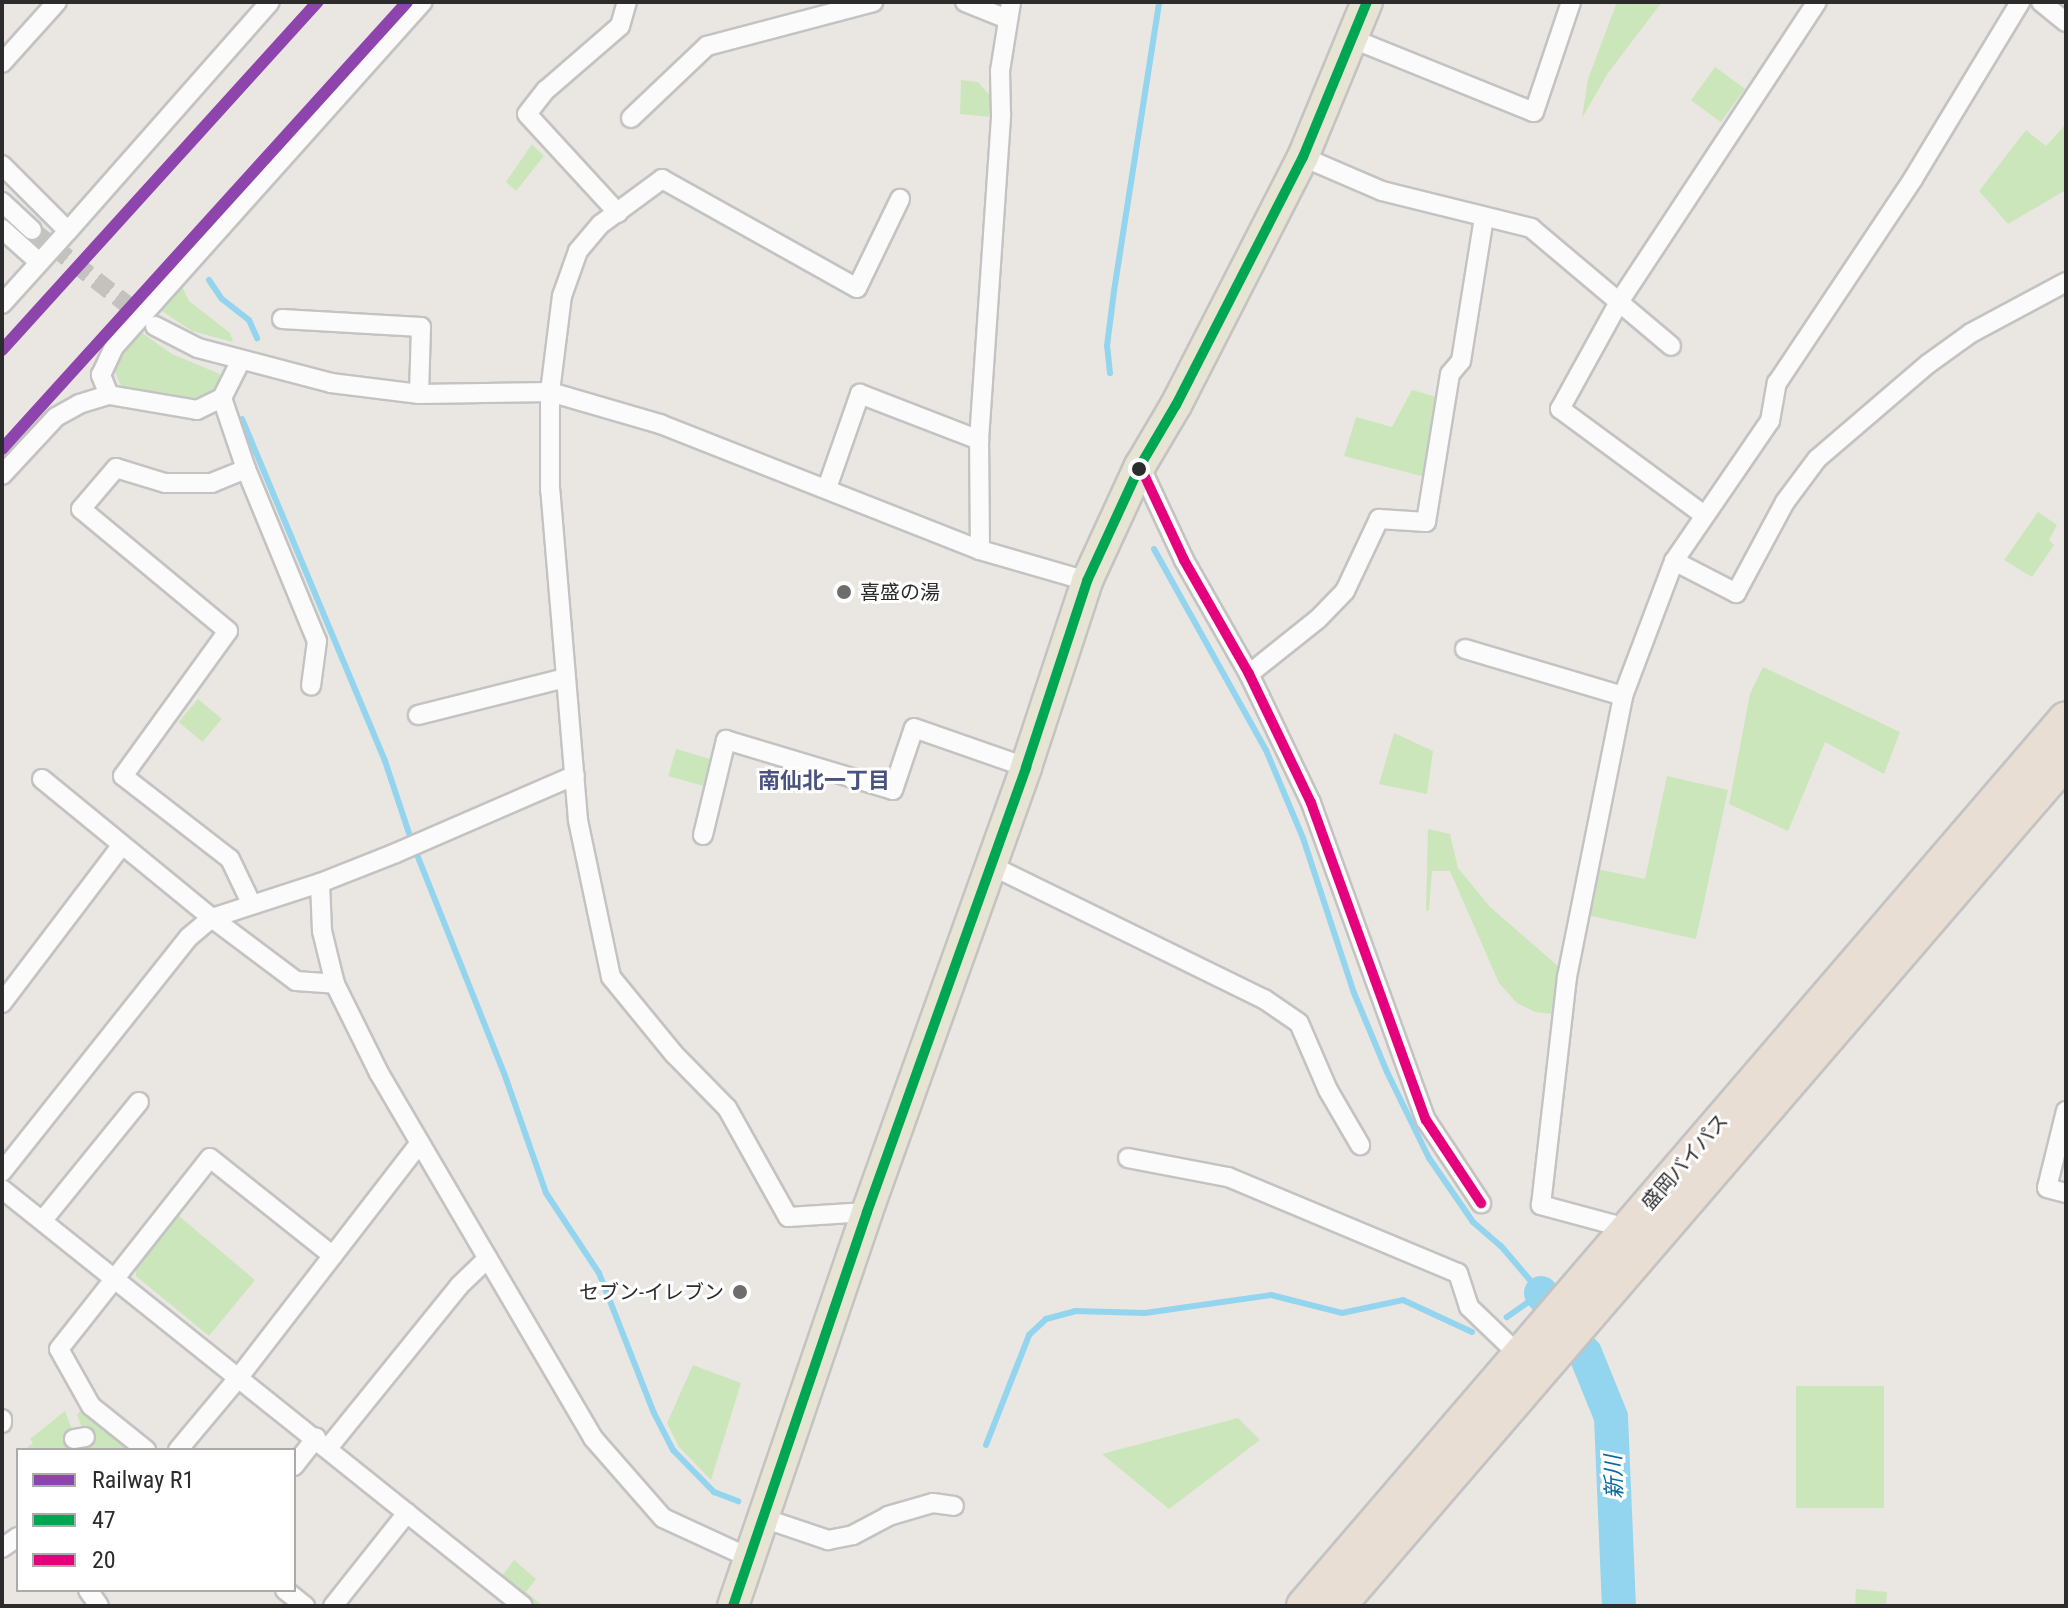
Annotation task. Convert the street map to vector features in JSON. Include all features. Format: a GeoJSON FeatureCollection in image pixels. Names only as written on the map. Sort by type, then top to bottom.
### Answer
{"type":"FeatureCollection","features":[{"type":"Feature","properties":{"kind":"highway","name":"盛岡バイパス"},"geometry":{"type":"LineString","coordinates":[[1304,1606],[2066,719]]}},
{"type":"Feature","properties":{"kind":"highway","name":"盛岡バイパス"},"geometry":{"type":"LineString","coordinates":[[1338,1606],[2066,760]]}},
{"type":"Feature","properties":{"kind":"main road"},"geometry":{"type":"LineString","coordinates":[[733,1606],[867,1212],[1026,767],[1087,581],[1140,466],[1176,405],[1303,157],[1367,2]]}},
{"type":"Feature","properties":{"kind":"street"},"geometry":{"type":"LineString","coordinates":[[2,63],[57,2]]}},
{"type":"Feature","properties":{"kind":"street"},"geometry":{"type":"LineString","coordinates":[[2,304],[270,2]]}},
{"type":"Feature","properties":{"kind":"street"},"geometry":{"type":"LineString","coordinates":[[109,395],[101,375],[114,347],[423,2]]}},
{"type":"Feature","properties":{"kind":"street"},"geometry":{"type":"LineString","coordinates":[[618,213],[527,114],[546,90],[620,26],[627,2]]}},
{"type":"Feature","properties":{"kind":"street"},"geometry":{"type":"LineString","coordinates":[[631,118],[707,46],[873,2]]}},
{"type":"Feature","properties":{"kind":"street"},"geometry":{"type":"LineString","coordinates":[[965,2],[1009,10],[1000,71],[1001,114],[979,440],[980,550]]}},
{"type":"Feature","properties":{"kind":"street"},"geometry":{"type":"LineString","coordinates":[[1353,39],[1534,112],[1571,2]]}},
{"type":"Feature","properties":{"kind":"street"},"geometry":{"type":"LineString","coordinates":[[1704,515],[1560,409],[1619,302],[1817,2]]}},
{"type":"Feature","properties":{"kind":"street"},"geometry":{"type":"LineString","coordinates":[[1625,1233],[1615,1225],[1541,1205],[1567,977],[1623,696],[1674,561],[1770,421],[1777,383],[1913,179],[2020,2]]}},
{"type":"Feature","properties":{"kind":"street"},"geometry":{"type":"LineString","coordinates":[[2041,2],[2066,22]]}},
{"type":"Feature","properties":{"kind":"street"},"geometry":{"type":"LineString","coordinates":[[1303,157],[1382,191],[1531,228],[1671,346]]}},
{"type":"Feature","properties":{"kind":"street"},"geometry":{"type":"LineString","coordinates":[[2,165],[68,231]]}},
{"type":"Feature","properties":{"kind":"street"},"geometry":{"type":"LineString","coordinates":[[867,1212],[788,1217],[727,1108],[674,1054],[611,977],[578,820],[550,490],[550,392],[562,296],[578,251],[601,224],[662,179],[857,288],[900,199]]}},
{"type":"Feature","properties":{"kind":"street"},"geometry":{"type":"LineString","coordinates":[[2,202],[32,230]]}},
{"type":"Feature","properties":{"kind":"street"},"geometry":{"type":"LineString","coordinates":[[1249,674],[1318,619],[1345,591],[1379,519],[1426,522],[1450,374],[1461,361],[1484,218]]}},
{"type":"Feature","properties":{"kind":"street"},"geometry":{"type":"LineString","coordinates":[[2,229],[39,262]]}},
{"type":"Feature","properties":{"kind":"street"},"geometry":{"type":"LineString","coordinates":[[1674,561],[1736,593],[1785,502],[1817,459],[1928,364],[1971,333],[2066,282]]}},
{"type":"Feature","properties":{"kind":"street"},"geometry":{"type":"LineString","coordinates":[[282,319],[421,327],[419,394]]}},
{"type":"Feature","properties":{"kind":"street"},"geometry":{"type":"LineString","coordinates":[[155,326],[198,348],[331,383],[419,394],[550,392],[660,424],[980,550],[1087,581]]}},
{"type":"Feature","properties":{"kind":"street"},"geometry":{"type":"LineString","coordinates":[[2,475],[56,417],[79,404],[109,395],[197,410],[222,398],[241,360]]}},
{"type":"Feature","properties":{"kind":"street"},"geometry":{"type":"LineString","coordinates":[[827,488],[860,394],[979,440]]}},
{"type":"Feature","properties":{"kind":"street"},"geometry":{"type":"LineString","coordinates":[[222,398],[246,469],[317,641],[311,686]]}},
{"type":"Feature","properties":{"kind":"street"},"geometry":{"type":"LineString","coordinates":[[1140,466],[1184,560],[1249,674],[1311,803],[1426,1120],[1481,1203]]}},
{"type":"Feature","properties":{"kind":"street"},"geometry":{"type":"LineString","coordinates":[[246,469],[212,483],[165,483],[116,468],[81,509],[228,631],[123,776],[230,859],[251,903]]}},
{"type":"Feature","properties":{"kind":"street"},"geometry":{"type":"LineString","coordinates":[[1465,649],[1623,696]]}},
{"type":"Feature","properties":{"kind":"street"},"geometry":{"type":"LineString","coordinates":[[418,715],[565,678]]}},
{"type":"Feature","properties":{"kind":"street"},"geometry":{"type":"LineString","coordinates":[[703,835],[726,740],[893,790],[914,728],[1026,767]]}},
{"type":"Feature","properties":{"kind":"street"},"geometry":{"type":"LineString","coordinates":[[2,1172],[189,937],[212,918],[320,883],[575,775]]}},
{"type":"Feature","properties":{"kind":"street"},"geometry":{"type":"LineString","coordinates":[[42,779],[212,918],[296,981],[335,984]]}},
{"type":"Feature","properties":{"kind":"street"},"geometry":{"type":"LineString","coordinates":[[2,1003],[122,845]]}},
{"type":"Feature","properties":{"kind":"street"},"geometry":{"type":"LineString","coordinates":[[990,865],[1264,999],[1299,1023],[1328,1090],[1360,1145]]}},
{"type":"Feature","properties":{"kind":"street"},"geometry":{"type":"LineString","coordinates":[[320,883],[322,931],[335,984],[379,1073],[593,1438],[663,1518],[750,1558]]}},
{"type":"Feature","properties":{"kind":"street"},"geometry":{"type":"LineString","coordinates":[[43,1220],[139,1102]]}},
{"type":"Feature","properties":{"kind":"street"},"geometry":{"type":"LineString","coordinates":[[2066,1111],[2047,1188],[2066,1193]]}},
{"type":"Feature","properties":{"kind":"street"},"geometry":{"type":"LineString","coordinates":[[180,1448],[239,1377],[420,1143]]}},
{"type":"Feature","properties":{"kind":"street"},"geometry":{"type":"LineString","coordinates":[[144,1448],[91,1406],[59,1349],[210,1158],[333,1256]]}},
{"type":"Feature","properties":{"kind":"street"},"geometry":{"type":"LineString","coordinates":[[1128,1158],[1228,1177],[1458,1273],[1469,1307],[1519,1355]]}},
{"type":"Feature","properties":{"kind":"street"},"geometry":{"type":"LineString","coordinates":[[2,1189],[116,1277],[523,1606]]}},
{"type":"Feature","properties":{"kind":"street"},"geometry":{"type":"LineString","coordinates":[[296,1464],[322,1443],[459,1286],[488,1258]]}},
{"type":"Feature","properties":{"kind":"street"},"geometry":{"type":"LineString","coordinates":[[763,1518],[828,1540],[853,1535],[888,1516],[933,1503],[954,1506]]}},
{"type":"Feature","properties":{"kind":"street"},"geometry":{"type":"LineString","coordinates":[[333,1606],[407,1513]]}},
{"type":"Feature","properties":{"kind":"street"},"geometry":{"type":"LineString","coordinates":[[288,1592],[305,1606]]}},
{"type":"Feature","properties":{"kind":"green space"},"geometry":{"type":"Polygon","coordinates":[[[1617,2],[1662,2],[1608,73],[1582,118],[1588,79],[1617,2]]]}},
{"type":"Feature","properties":{"kind":"green space"},"geometry":{"type":"Polygon","coordinates":[[[1715,67],[1745,89],[1721,122],[1691,100],[1715,67]]]}},
{"type":"Feature","properties":{"kind":"green space"},"geometry":{"type":"Polygon","coordinates":[[[961,80],[978,82],[993,99],[992,117],[960,114],[961,80]]]}},
{"type":"Feature","properties":{"kind":"green space"},"geometry":{"type":"Polygon","coordinates":[[[2066,124],[2066,190],[2008,224],[1979,191],[2026,130],[2046,146],[2066,124]]]}},
{"type":"Feature","properties":{"kind":"green space"},"geometry":{"type":"Polygon","coordinates":[[[532,144],[544,156],[516,191],[506,182],[532,144]]]}},
{"type":"Feature","properties":{"kind":"green space"},"geometry":{"type":"Polygon","coordinates":[[[181,284],[189,301],[230,333],[233,342],[192,331],[159,309],[181,284]]]}},
{"type":"Feature","properties":{"kind":"green space"},"geometry":{"type":"Polygon","coordinates":[[[138,330],[172,354],[220,374],[219,383],[208,395],[193,400],[122,388],[115,372],[122,350],[138,330]]]}},
{"type":"Feature","properties":{"kind":"green space"},"geometry":{"type":"Polygon","coordinates":[[[1412,390],[1440,398],[1425,477],[1344,456],[1356,417],[1392,427],[1412,390]]]}},
{"type":"Feature","properties":{"kind":"green space"},"geometry":{"type":"Polygon","coordinates":[[[2038,512],[2057,525],[2049,540],[2054,545],[2032,577],[2004,560],[2038,512]]]}},
{"type":"Feature","properties":{"kind":"green space"},"geometry":{"type":"Polygon","coordinates":[[[1763,667],[1900,732],[1884,774],[1825,742],[1788,831],[1729,804],[1750,694],[1763,667]]]}},
{"type":"Feature","properties":{"kind":"green space"},"geometry":{"type":"Polygon","coordinates":[[[198,699],[222,719],[202,742],[179,722],[198,699]]]}},
{"type":"Feature","properties":{"kind":"green space"},"geometry":{"type":"Polygon","coordinates":[[[1394,733],[1433,751],[1427,794],[1379,784],[1394,733]]]}},
{"type":"Feature","properties":{"kind":"green space"},"geometry":{"type":"Polygon","coordinates":[[[676,749],[711,759],[703,786],[668,776],[676,749]]]}},
{"type":"Feature","properties":{"kind":"green space"},"geometry":{"type":"Polygon","coordinates":[[[1667,776],[1728,790],[1696,939],[1587,915],[1597,869],[1645,879],[1667,776]]]}},
{"type":"Feature","properties":{"kind":"green space"},"geometry":{"type":"Polygon","coordinates":[[[1428,829],[1450,834],[1458,868],[1490,907],[1559,967],[1553,1014],[1535,1012],[1517,1003],[1499,983],[1450,871],[1432,871],[1429,910],[1426,911],[1428,829]]]}},
{"type":"Feature","properties":{"kind":"green space"},"geometry":{"type":"Polygon","coordinates":[[[179,1216],[255,1280],[209,1336],[136,1276],[136,1268],[179,1216]]]}},
{"type":"Feature","properties":{"kind":"green space"},"geometry":{"type":"Polygon","coordinates":[[[693,1365],[741,1383],[711,1480],[679,1447],[667,1423],[693,1365]]]}},
{"type":"Feature","properties":{"kind":"green space"},"geometry":{"type":"Polygon","coordinates":[[[1796,1386],[1884,1386],[1884,1508],[1796,1508],[1796,1386]]]}},
{"type":"Feature","properties":{"kind":"green space"},"geometry":{"type":"Polygon","coordinates":[[[65,1411],[79,1448],[27,1448],[33,1443],[30,1439],[65,1411]]]}},
{"type":"Feature","properties":{"kind":"green space"},"geometry":{"type":"Polygon","coordinates":[[[80,1411],[126,1448],[90,1448],[77,1415],[80,1411]]]}},
{"type":"Feature","properties":{"kind":"green space"},"geometry":{"type":"Polygon","coordinates":[[[1238,1418],[1260,1440],[1169,1509],[1102,1454],[1238,1418]]]}},
{"type":"Feature","properties":{"kind":"green space"},"geometry":{"type":"Polygon","coordinates":[[[514,1560],[536,1579],[526,1592],[543,1606],[536,1606],[501,1577],[514,1560]]]}},
{"type":"Feature","properties":{"kind":"green space"},"geometry":{"type":"Polygon","coordinates":[[[1856,1589],[1887,1592],[1886,1606],[1855,1606],[1856,1589]]]}},
{"type":"Feature","properties":{"kind":"waterway"},"geometry":{"type":"LineString","coordinates":[[1110,373],[1107,346],[1114,291],[1159,2]]}},
{"type":"Feature","properties":{"kind":"waterway"},"geometry":{"type":"LineString","coordinates":[[209,280],[222,299],[249,320],[257,338]]}},
{"type":"Feature","properties":{"kind":"waterway"},"geometry":{"type":"LineString","coordinates":[[242,419],[385,761],[412,842],[504,1073],[546,1193],[599,1273],[654,1413],[673,1450],[714,1492],[738,1501]]}},
{"type":"Feature","properties":{"kind":"waterway"},"geometry":{"type":"LineString","coordinates":[[1154,549],[1266,750],[1303,838],[1354,993],[1387,1072],[1429,1158],[1473,1222],[1501,1246],[1541,1293],[1507,1317]]}},
{"type":"Feature","properties":{"kind":"waterway","name":"新川"},"geometry":{"type":"LineString","coordinates":[[1541,1293],[1544,1297]]}},
{"type":"Feature","properties":{"kind":"waterway"},"geometry":{"type":"LineString","coordinates":[[986,1445],[1029,1335],[1046,1319],[1075,1311],[1145,1313],[1271,1295],[1342,1313],[1403,1300],[1472,1332]]}},
{"type":"Feature","properties":{"kind":"waterway","name":"新川"},"geometry":{"type":"LineString","coordinates":[[1585,1353],[1611,1417],[1619,1606]]}},
{"type":"Feature","properties":{"kind":"tunnel"},"geometry":{"type":"LineString","coordinates":[[32,230],[152,324]]}},
{"type":"Feature","properties":{"kind":"rail line","name":"R1"},"geometry":{"type":"LineString","coordinates":[[2,350],[318,2]]}},
{"type":"Feature","properties":{"kind":"rail line","name":"R1"},"geometry":{"type":"LineString","coordinates":[[2,449],[407,2]]}},
{"type":"Feature","properties":{"kind":"transit line","name":"47"},"geometry":{"type":"LineString","coordinates":[[733,1606],[867,1212],[1026,767],[1087,581],[1140,466],[1176,405],[1303,157],[1367,2]]}},
{"type":"Feature","properties":{"kind":"transit line","name":"20"},"geometry":{"type":"LineString","coordinates":[[1140,466],[1184,560],[1249,674],[1311,803],[1426,1120],[1481,1203]]}},
{"type":"Feature","properties":{"kind":"place","name":"喜盛の湯"},"geometry":{"type":"Point","coordinates":[844,592]}},
{"type":"Feature","properties":{"kind":"place","name":"セブン-イレブン"},"geometry":{"type":"Point","coordinates":[740,1292]}},
{"type":"Feature","properties":{"kind":"district","name":"南仙北一丁目"},"geometry":{"type":"Point","coordinates":[824,781]}}]}
